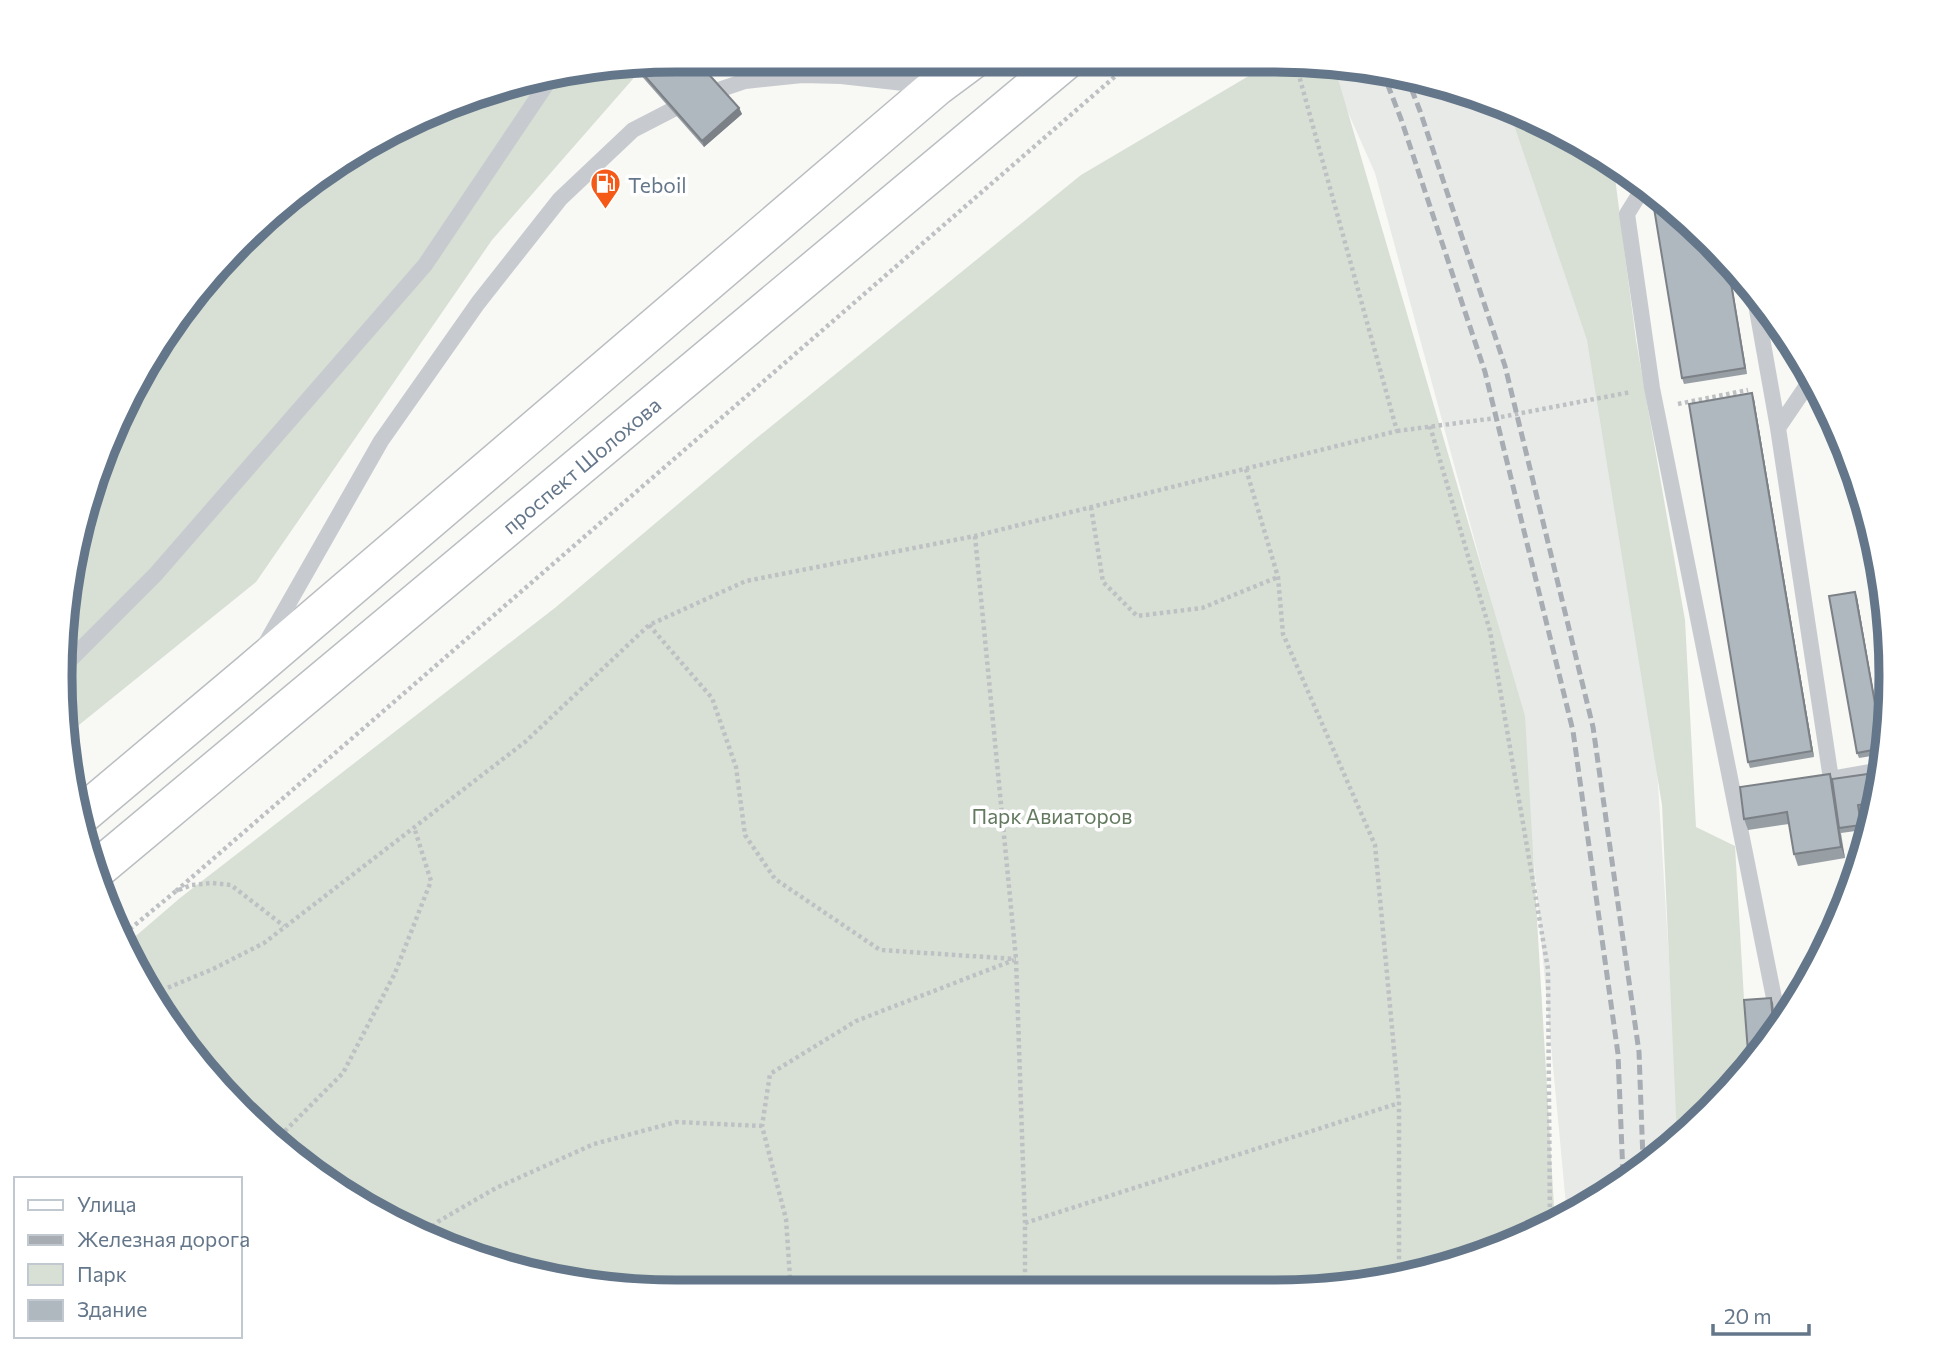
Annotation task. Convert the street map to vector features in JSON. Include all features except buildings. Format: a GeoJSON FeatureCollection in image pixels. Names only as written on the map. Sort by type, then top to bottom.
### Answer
{"type":"FeatureCollection","features":[{"type":"Feature","properties":{"kind":"main road"},"geometry":{"type":"LineString","coordinates":[[87,810],[956,72]]}},
{"type":"Feature","properties":{"kind":"main road","name":"проспект Шолохова"},"geometry":{"type":"LineString","coordinates":[[102,865],[1052,72]]}},
{"type":"Feature","properties":{"kind":"lane"},"geometry":{"type":"LineString","coordinates":[[249,674],[381,441],[478,303],[560,198],[633,130],[695,98],[745,81],[802,75],[841,76],[937,86]]}},
{"type":"Feature","properties":{"kind":"lane"},"geometry":{"type":"LineString","coordinates":[[72,658],[155,575],[425,265],[545,86]]}},
{"type":"Feature","properties":{"kind":"lane"},"geometry":{"type":"LineString","coordinates":[[1639,194],[1627,214],[1652,388],[1741,794],[1777,1012]]}},
{"type":"Feature","properties":{"kind":"lane"},"geometry":{"type":"LineString","coordinates":[[1759,315],[1778,428],[1824,780],[1871,772]]}},
{"type":"Feature","properties":{"kind":"lane"},"geometry":{"type":"LineString","coordinates":[[1778,428],[1805,387]]}},
{"type":"Feature","properties":{"kind":"path"},"geometry":{"type":"LineString","coordinates":[[129,931],[1120,72]]}},
{"type":"Feature","properties":{"kind":"path"},"geometry":{"type":"LineString","coordinates":[[1298,73],[1397,431]]}},
{"type":"Feature","properties":{"kind":"path"},"geometry":{"type":"LineString","coordinates":[[1657,408],[1771,386]]}},
{"type":"Feature","properties":{"kind":"path"},"geometry":{"type":"LineString","coordinates":[[161,991],[213,969],[264,943],[525,742],[649,625],[746,581],[975,536],[1397,431],[1496,418],[1652,388]]}},
{"type":"Feature","properties":{"kind":"path"},"geometry":{"type":"LineString","coordinates":[[1430,426],[1490,631],[1548,969],[1550,1214]]}},
{"type":"Feature","properties":{"kind":"path"},"geometry":{"type":"LineString","coordinates":[[1246,469],[1278,577],[1283,634],[1375,845],[1399,1103],[1399,1268]]}},
{"type":"Feature","properties":{"kind":"path"},"geometry":{"type":"LineString","coordinates":[[1091,507],[1103,582],[1137,615],[1202,608],[1278,577]]}},
{"type":"Feature","properties":{"kind":"path"},"geometry":{"type":"LineString","coordinates":[[975,536],[1016,959],[1025,1280]]}},
{"type":"Feature","properties":{"kind":"path"},"geometry":{"type":"LineString","coordinates":[[649,625],[712,698],[736,767],[745,835],[775,879],[880,950],[1016,959]]}},
{"type":"Feature","properties":{"kind":"path"},"geometry":{"type":"LineString","coordinates":[[282,1134],[342,1073],[395,973],[431,881],[414,827]]}},
{"type":"Feature","properties":{"kind":"path"},"geometry":{"type":"LineString","coordinates":[[176,891],[192,885],[231,885],[284,926]]}},
{"type":"Feature","properties":{"kind":"path"},"geometry":{"type":"LineString","coordinates":[[790,1280],[786,1219],[762,1126],[770,1074],[856,1021],[1016,959]]}},
{"type":"Feature","properties":{"kind":"path"},"geometry":{"type":"LineString","coordinates":[[1025,1223],[1399,1103]]}},
{"type":"Feature","properties":{"kind":"path"},"geometry":{"type":"LineString","coordinates":[[431,1228],[496,1188],[594,1144],[677,1122],[762,1126]]}},
{"type":"Feature","properties":{"kind":"shaded area"},"geometry":{"type":"Polygon","coordinates":[[[1331,75],[1393,83],[1431,92],[1506,118],[1551,139],[1650,658],[1679,1124],[1611,1178],[1566,1205],[1519,704],[1375,173],[1331,75]]]}},
{"type":"Feature","properties":{"kind":"green space","name":"Парк Авиаторов"},"geometry":{"type":"Polygon","coordinates":[[[1256,72],[1337,75],[1525,716],[1554,1211],[1506,1234],[1431,1260],[1393,1269],[1315,1279],[636,1279],[558,1269],[482,1248],[409,1218],[340,1178],[308,1155],[249,1103],[197,1044],[153,978],[132,939],[180,898],[556,607],[753,441],[1081,175],[1256,72]]]}},
{"type":"Feature","properties":{"kind":"green space"},"geometry":{"type":"Polygon","coordinates":[[[638,73],[492,240],[256,582],[74,729],[72,676],[77,597],[83,558],[104,482],[134,409],[153,374],[197,308],[222,278],[249,249],[308,197],[340,174],[409,134],[482,104],[520,92],[558,83],[638,73]]]}},
{"type":"Feature","properties":{"kind":"green space"},"geometry":{"type":"Polygon","coordinates":[[[1513,121],[1577,153],[1615,177],[1636,340],[1685,620],[1696,827],[1735,846],[1747,1052],[1702,1103],[1677,1127],[1662,805],[1587,340],[1513,121]]]}},
{"type":"Feature","properties":{"kind":"railway"},"geometry":{"type":"LineString","coordinates":[[1387,82],[1485,372],[1573,731],[1618,1054],[1623,1170]]}},
{"type":"Feature","properties":{"kind":"railway"},"geometry":{"type":"LineString","coordinates":[[1411,87],[1505,366],[1593,727],[1639,1052],[1643,1155]]}},
{"type":"Feature","properties":{"kind":"place","name":"Teboil"},"geometry":{"type":"Point","coordinates":[605,211]}}]}
